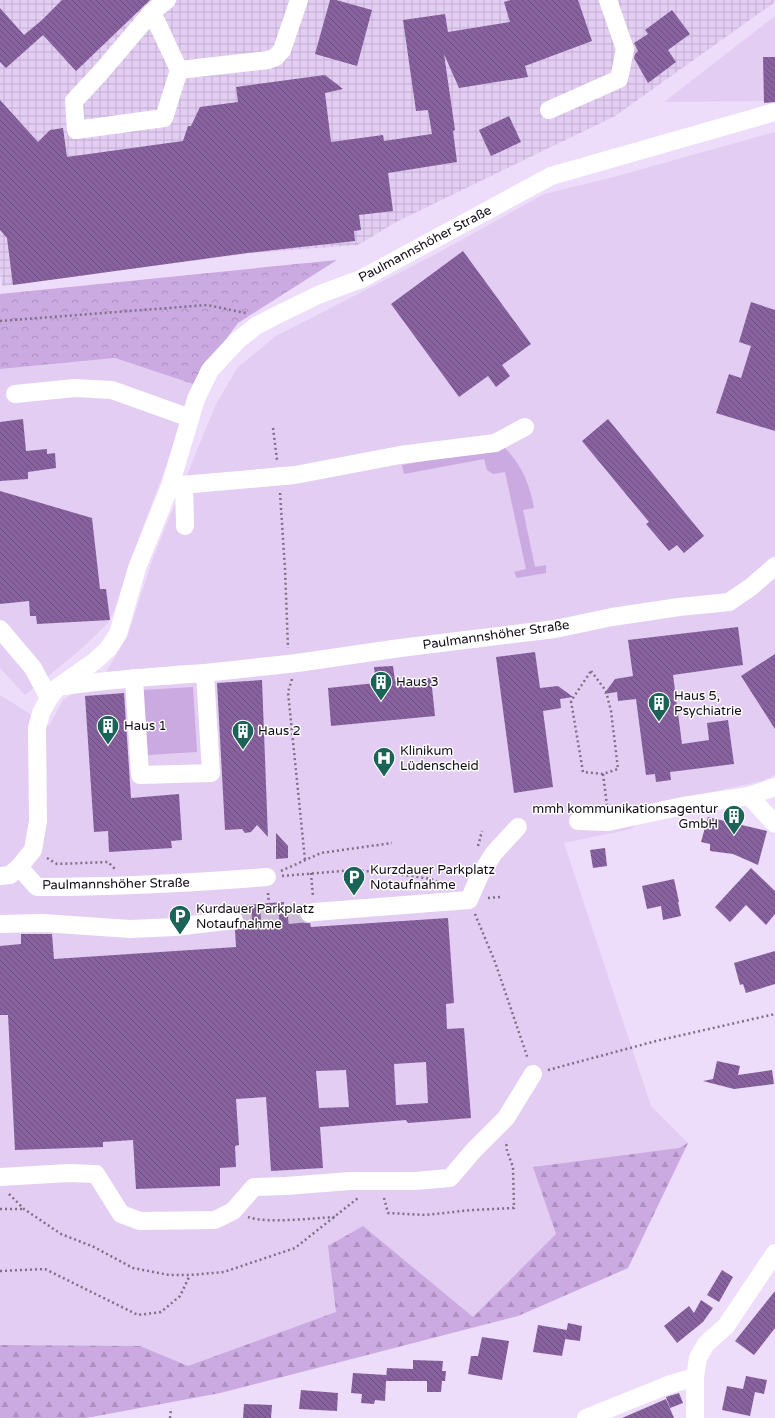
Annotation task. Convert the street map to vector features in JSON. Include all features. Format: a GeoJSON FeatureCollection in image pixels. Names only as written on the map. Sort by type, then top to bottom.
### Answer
{"type":"FeatureCollection","features":[{"type":"Feature","properties":{"kind":"street"},"geometry":{"type":"LineString","coordinates":[[152,12],[179,70],[164,118],[76,130],[74,101],[152,12],[167,0]]}},
{"type":"Feature","properties":{"kind":"street"},"geometry":{"type":"LineString","coordinates":[[179,70],[268,60],[276,57],[282,50],[299,0]]}},
{"type":"Feature","properties":{"kind":"street"},"geometry":{"type":"LineString","coordinates":[[549,110],[619,79],[625,49],[608,0]]}},
{"type":"Feature","properties":{"kind":"street","name":"Paulmannshöher Straße"},"geometry":{"type":"LineString","coordinates":[[0,876],[10,875],[19,867],[33,850],[38,821],[37,728],[41,713],[54,692],[95,661],[108,649],[118,634],[137,568],[177,486],[190,418],[196,399],[210,370],[237,341],[256,326],[275,316],[318,295],[361,279],[551,176],[775,112]]}},
{"type":"Feature","properties":{"kind":"street"},"geometry":{"type":"LineString","coordinates":[[15,394],[75,388],[112,390],[190,418]]}},
{"type":"Feature","properties":{"kind":"street"},"geometry":{"type":"LineString","coordinates":[[185,526],[177,486],[295,475],[400,455],[495,443],[525,427]]}},
{"type":"Feature","properties":{"kind":"street","name":"Paulmannshöher Straße"},"geometry":{"type":"LineString","coordinates":[[54,692],[134,678],[205,673],[293,664],[400,648],[555,629],[612,617],[680,607],[729,602],[751,587],[775,566]]}},
{"type":"Feature","properties":{"kind":"street"},"geometry":{"type":"LineString","coordinates":[[0,629],[54,692]]}},
{"type":"Feature","properties":{"kind":"street"},"geometry":{"type":"LineString","coordinates":[[134,678],[140,775],[211,773],[205,673]]}},
{"type":"Feature","properties":{"kind":"street"},"geometry":{"type":"LineString","coordinates":[[578,821],[608,822],[683,806],[749,796],[775,787]]}},
{"type":"Feature","properties":{"kind":"street"},"geometry":{"type":"LineString","coordinates":[[749,796],[775,824]]}},
{"type":"Feature","properties":{"kind":"street"},"geometry":{"type":"LineString","coordinates":[[311,912],[469,900],[480,874],[494,853],[518,827]]}},
{"type":"Feature","properties":{"kind":"street","name":"Paulmannshöher Straße"},"geometry":{"type":"LineString","coordinates":[[19,867],[37,887],[130,886],[268,877]]}},
{"type":"Feature","properties":{"kind":"street"},"geometry":{"type":"LineString","coordinates":[[0,924],[43,923],[130,929],[176,927],[234,920]]}},
{"type":"Feature","properties":{"kind":"street"},"geometry":{"type":"LineString","coordinates":[[2,1183],[68,1173],[96,1174],[121,1214],[140,1221],[215,1220],[233,1211],[254,1187],[379,1180],[414,1181],[450,1178],[474,1150],[506,1118],[533,1074]]}},
{"type":"Feature","properties":{"kind":"street"},"geometry":{"type":"LineString","coordinates":[[695,1418],[695,1377],[698,1358],[706,1344],[726,1326],[775,1253]]}},
{"type":"Feature","properties":{"kind":"street"},"geometry":{"type":"LineString","coordinates":[[586,1418],[668,1385],[695,1377]]}},
{"type":"Feature","properties":{"kind":"path"},"geometry":{"type":"LineString","coordinates":[[0,321],[207,305],[238,312],[275,316]]}},
{"type":"Feature","properties":{"kind":"path"},"geometry":{"type":"LineString","coordinates":[[273,428],[276,450]]}},
{"type":"Feature","properties":{"kind":"path"},"geometry":{"type":"LineString","coordinates":[[279,476],[293,664],[288,692],[305,860]]}},
{"type":"Feature","properties":{"kind":"path"},"geometry":{"type":"LineString","coordinates":[[591,671],[606,691],[611,711],[618,769],[603,774],[582,772],[572,701],[591,671]]}},
{"type":"Feature","properties":{"kind":"path"},"geometry":{"type":"LineString","coordinates":[[603,774],[608,822]]}},
{"type":"Feature","properties":{"kind":"path"},"geometry":{"type":"LineString","coordinates":[[268,877],[321,853],[392,843]]}},
{"type":"Feature","properties":{"kind":"path"},"geometry":{"type":"LineString","coordinates":[[33,850],[57,864],[108,862],[130,886]]}},
{"type":"Feature","properties":{"kind":"path"},"geometry":{"type":"LineString","coordinates":[[268,877],[354,870],[431,879],[447,886]]}},
{"type":"Feature","properties":{"kind":"path"},"geometry":{"type":"LineString","coordinates":[[311,874],[311,912]]}},
{"type":"Feature","properties":{"kind":"path"},"geometry":{"type":"LineString","coordinates":[[500,897],[469,900],[495,962],[533,1074],[656,1041],[775,1014]]}},
{"type":"Feature","properties":{"kind":"path"},"geometry":{"type":"LineString","coordinates":[[2,1183],[24,1210],[61,1234],[94,1247],[133,1268],[169,1275],[224,1272],[295,1248],[379,1180],[388,1213],[426,1215],[472,1210],[514,1208],[513,1167],[507,1151],[506,1118]]}},
{"type":"Feature","properties":{"kind":"path"},"geometry":{"type":"LineString","coordinates":[[0,1209],[24,1210]]}},
{"type":"Feature","properties":{"kind":"path"},"geometry":{"type":"LineString","coordinates":[[233,1211],[253,1218],[279,1220],[335,1217]]}},
{"type":"Feature","properties":{"kind":"path"},"geometry":{"type":"LineString","coordinates":[[0,1271],[45,1269],[138,1315],[161,1312],[180,1296],[190,1275]]}},
{"type":"Feature","properties":{"kind":"path"},"geometry":{"type":"LineString","coordinates":[[170,1418],[171,1408]]}},
{"type":"Feature","properties":{"kind":"shaded area"},"geometry":{"type":"Polygon","coordinates":[[[0,0],[775,0],[775,2],[615,116],[396,222],[358,245],[252,253],[2,286],[0,272],[0,0]]]}},
{"type":"Feature","properties":{"kind":"shaded area"},"geometry":{"type":"Polygon","coordinates":[[[775,16],[775,101],[664,102],[775,16]]]}},
{"type":"Feature","properties":{"kind":"shaded area","name":"Klinikum Lüdenscheid"},"geometry":{"type":"Polygon","coordinates":[[[775,132],[775,775],[762,781],[670,801],[631,829],[564,843],[651,1106],[688,1143],[628,1268],[518,1316],[220,1393],[86,1418],[0,1418],[0,695],[49,726],[63,700],[106,672],[128,635],[153,558],[216,404],[238,367],[276,336],[436,254],[544,194],[610,178],[775,132]]]}},
{"type":"Feature","properties":{"kind":"shaded area"},"geometry":{"type":"Polygon","coordinates":[[[115,358],[193,384],[173,448],[144,524],[115,608],[108,623],[81,649],[25,695],[0,668],[0,369],[115,358]]]}},
{"type":"Feature","properties":{"kind":"green space"},"geometry":{"type":"Polygon","coordinates":[[[337,260],[238,323],[193,384],[115,358],[0,369],[0,294],[337,260]]]}},
{"type":"Feature","properties":{"kind":"green space"},"geometry":{"type":"Polygon","coordinates":[[[496,448],[505,448],[521,468],[528,483],[534,508],[523,510],[535,567],[546,565],[546,573],[517,578],[514,572],[526,569],[505,472],[493,474],[487,470],[484,459],[404,474],[402,465],[496,448]]]}},
{"type":"Feature","properties":{"kind":"green space"},"geometry":{"type":"Polygon","coordinates":[[[193,687],[197,752],[148,755],[143,690],[193,687]]]}},
{"type":"Feature","properties":{"kind":"green space"},"geometry":{"type":"Polygon","coordinates":[[[688,1143],[628,1268],[518,1316],[220,1393],[86,1418],[0,1418],[0,1345],[140,1346],[188,1366],[336,1312],[328,1246],[363,1226],[473,1317],[556,1234],[533,1167],[679,1148],[688,1143]]]}},
{"type":"Feature","properties":{"kind":"building"},"geometry":{"type":"Polygon","coordinates":[[[62,0],[150,0],[76,71],[43,35],[6,68],[0,62],[0,8],[24,35],[62,0]]]}},
{"type":"Feature","properties":{"kind":"building"},"geometry":{"type":"Polygon","coordinates":[[[330,0],[336,0],[372,10],[357,66],[315,54],[330,0]]]}},
{"type":"Feature","properties":{"kind":"building"},"geometry":{"type":"Polygon","coordinates":[[[511,0],[578,0],[592,41],[525,66],[528,77],[459,88],[444,54],[455,130],[453,131],[457,162],[388,173],[393,211],[359,215],[361,230],[354,231],[355,241],[247,253],[13,285],[7,238],[0,230],[0,100],[38,142],[50,130],[63,128],[67,157],[183,141],[188,126],[191,126],[200,107],[238,102],[236,87],[325,75],[343,89],[325,93],[331,142],[383,135],[384,141],[432,134],[428,110],[416,111],[403,20],[445,14],[448,32],[510,22],[504,2],[511,0]]]}},
{"type":"Feature","properties":{"kind":"building"},"geometry":{"type":"Polygon","coordinates":[[[672,10],[690,34],[668,50],[676,62],[648,83],[634,58],[638,51],[634,43],[648,34],[645,30],[672,10]]]}},
{"type":"Feature","properties":{"kind":"building"},"geometry":{"type":"Polygon","coordinates":[[[763,57],[775,57],[775,102],[764,103],[763,57]]]}},
{"type":"Feature","properties":{"kind":"building"},"geometry":{"type":"Polygon","coordinates":[[[509,116],[521,142],[491,156],[479,130],[509,116]]]}},
{"type":"Feature","properties":{"kind":"building"},"geometry":{"type":"Polygon","coordinates":[[[463,251],[531,344],[502,365],[510,376],[496,387],[488,376],[459,397],[391,304],[463,251]]]}},
{"type":"Feature","properties":{"kind":"building"},"geometry":{"type":"Polygon","coordinates":[[[751,302],[775,310],[775,431],[716,413],[729,374],[741,378],[751,346],[739,342],[751,302]]]}},
{"type":"Feature","properties":{"kind":"building"},"geometry":{"type":"Polygon","coordinates":[[[23,419],[26,451],[47,449],[47,454],[55,453],[56,468],[28,472],[28,479],[0,481],[0,422],[23,419]]]}},
{"type":"Feature","properties":{"kind":"building"},"geometry":{"type":"Polygon","coordinates":[[[608,419],[704,536],[684,553],[677,545],[669,551],[646,524],[649,522],[582,441],[608,419]]]}},
{"type":"Feature","properties":{"kind":"building"},"geometry":{"type":"Polygon","coordinates":[[[0,491],[92,518],[100,589],[106,589],[110,620],[37,624],[36,616],[30,616],[29,601],[0,604],[0,491]]]}},
{"type":"Feature","properties":{"kind":"building","name":"Haus 5, Psychiatrie"},"geometry":{"type":"Polygon","coordinates":[[[738,627],[743,665],[673,675],[682,744],[709,740],[707,723],[728,720],[734,764],[670,772],[671,780],[656,782],[655,774],[646,775],[636,699],[618,701],[617,692],[604,694],[615,679],[633,676],[628,640],[738,627]]]}},
{"type":"Feature","properties":{"kind":"building"},"geometry":{"type":"Polygon","coordinates":[[[535,652],[540,688],[558,686],[573,697],[560,699],[561,708],[543,711],[553,787],[514,793],[496,657],[535,652]]]}},
{"type":"Feature","properties":{"kind":"building"},"geometry":{"type":"Polygon","coordinates":[[[775,654],[775,729],[741,676],[775,654]]]}},
{"type":"Feature","properties":{"kind":"building","name":"Haus 3"},"geometry":{"type":"Polygon","coordinates":[[[393,666],[395,681],[431,678],[435,716],[331,726],[328,688],[376,683],[374,667],[393,666]]]}},
{"type":"Feature","properties":{"kind":"building","name":"Haus 2"},"geometry":{"type":"Polygon","coordinates":[[[262,680],[268,837],[257,825],[251,832],[245,833],[242,829],[225,830],[217,683],[262,680]]]}},
{"type":"Feature","properties":{"kind":"building","name":"Haus 1"},"geometry":{"type":"Polygon","coordinates":[[[124,693],[131,798],[179,794],[182,840],[171,841],[172,848],[109,852],[108,831],[94,832],[85,696],[124,693]]]}},
{"type":"Feature","properties":{"kind":"building","name":"mmh kommunikationsagentur GmbH"},"geometry":{"type":"Polygon","coordinates":[[[708,817],[767,831],[758,865],[733,854],[710,851],[710,844],[701,842],[708,817]]]}},
{"type":"Feature","properties":{"kind":"building"},"geometry":{"type":"Polygon","coordinates":[[[276,833],[288,846],[288,858],[276,859],[276,833]]]}},
{"type":"Feature","properties":{"kind":"building"},"geometry":{"type":"Polygon","coordinates":[[[605,848],[607,866],[593,868],[590,850],[605,848]]]}},
{"type":"Feature","properties":{"kind":"building"},"geometry":{"type":"Polygon","coordinates":[[[751,868],[775,891],[775,914],[766,925],[746,905],[730,922],[715,907],[751,868]]]}},
{"type":"Feature","properties":{"kind":"building"},"geometry":{"type":"Polygon","coordinates":[[[674,879],[681,916],[663,920],[661,906],[647,909],[642,886],[674,879]]]}},
{"type":"Feature","properties":{"kind":"building"},"geometry":{"type":"Polygon","coordinates":[[[284,902],[284,913],[299,909],[301,920],[305,923],[310,923],[311,927],[448,918],[454,1003],[446,1004],[447,1029],[464,1028],[471,1118],[408,1123],[406,1120],[320,1127],[323,1168],[271,1171],[266,1097],[236,1099],[239,1145],[235,1146],[236,1167],[220,1168],[220,1186],[136,1189],[133,1140],[103,1142],[103,1147],[15,1150],[8,1015],[0,1015],[0,946],[21,944],[21,934],[52,934],[54,959],[236,947],[235,930],[241,928],[244,919],[242,913],[233,910],[233,906],[284,902]],[[426,1062],[394,1064],[396,1105],[428,1103],[426,1062]],[[346,1070],[316,1071],[319,1108],[349,1107],[346,1070]]]}},
{"type":"Feature","properties":{"kind":"building"},"geometry":{"type":"Polygon","coordinates":[[[775,951],[775,984],[746,993],[743,984],[740,985],[734,963],[775,951]]]}},
{"type":"Feature","properties":{"kind":"building"},"geometry":{"type":"Polygon","coordinates":[[[717,1061],[740,1066],[738,1075],[772,1070],[774,1084],[734,1089],[703,1081],[713,1079],[717,1061]]]}},
{"type":"Feature","properties":{"kind":"building"},"geometry":{"type":"Polygon","coordinates":[[[722,1270],[733,1277],[719,1302],[707,1295],[722,1270]]]}},
{"type":"Feature","properties":{"kind":"building"},"geometry":{"type":"Polygon","coordinates":[[[775,1291],[775,1328],[754,1355],[735,1341],[775,1291]]]}},
{"type":"Feature","properties":{"kind":"building"},"geometry":{"type":"Polygon","coordinates":[[[701,1300],[713,1308],[703,1322],[677,1343],[664,1326],[689,1306],[694,1313],[701,1300]]]}},
{"type":"Feature","properties":{"kind":"building"},"geometry":{"type":"Polygon","coordinates":[[[568,1323],[582,1326],[580,1341],[565,1339],[568,1323]]]}},
{"type":"Feature","properties":{"kind":"building"},"geometry":{"type":"Polygon","coordinates":[[[538,1325],[567,1330],[562,1356],[533,1352],[538,1325]]]}},
{"type":"Feature","properties":{"kind":"building"},"geometry":{"type":"Polygon","coordinates":[[[482,1337],[509,1341],[502,1380],[468,1374],[471,1356],[478,1356],[482,1337]]]}},
{"type":"Feature","properties":{"kind":"building"},"geometry":{"type":"Polygon","coordinates":[[[413,1360],[443,1361],[442,1371],[446,1371],[445,1381],[442,1381],[441,1392],[427,1392],[427,1381],[386,1381],[385,1401],[375,1400],[374,1404],[361,1403],[362,1394],[351,1393],[353,1373],[386,1375],[386,1378],[387,1368],[413,1369],[413,1360]]]}},
{"type":"Feature","properties":{"kind":"building"},"geometry":{"type":"Polygon","coordinates":[[[746,1376],[767,1380],[764,1394],[755,1392],[750,1416],[722,1410],[727,1386],[743,1389],[746,1376]]]}},
{"type":"Feature","properties":{"kind":"building"},"geometry":{"type":"Polygon","coordinates":[[[301,1390],[338,1393],[337,1411],[299,1409],[301,1390]]]}},
{"type":"Feature","properties":{"kind":"building"},"geometry":{"type":"Polygon","coordinates":[[[679,1393],[683,1403],[670,1408],[666,1397],[679,1393]]]}},
{"type":"Feature","properties":{"kind":"building"},"geometry":{"type":"Polygon","coordinates":[[[666,1399],[674,1418],[622,1418],[666,1399]]]}},
{"type":"Feature","properties":{"kind":"building"},"geometry":{"type":"Polygon","coordinates":[[[244,1404],[272,1405],[271,1418],[243,1418],[244,1404]]]}},
{"type":"Feature","properties":{"kind":"tunnel"},"geometry":{"type":"LineString","coordinates":[[234,920],[309,913]]}},
{"type":"Feature","properties":{"kind":"place","name":"Haus 3"},"geometry":{"type":"Point","coordinates":[381,702]}},
{"type":"Feature","properties":{"kind":"place","name":"Haus 5, Psychiatrie"},"geometry":{"type":"Point","coordinates":[659,722]}},
{"type":"Feature","properties":{"kind":"place","name":"Haus 1"},"geometry":{"type":"Point","coordinates":[108,746]}},
{"type":"Feature","properties":{"kind":"place","name":"Haus 2"},"geometry":{"type":"Point","coordinates":[243,750]}},
{"type":"Feature","properties":{"kind":"place","name":"Klinikum Lüdenscheid"},"geometry":{"type":"Point","coordinates":[384,778]}},
{"type":"Feature","properties":{"kind":"place","name":"mmh kommunikationsagentur GmbH"},"geometry":{"type":"Point","coordinates":[734,836]}},
{"type":"Feature","properties":{"kind":"place","name":"Kurzdauer Parkplatz Notaufnahme"},"geometry":{"type":"Point","coordinates":[354,896]}},
{"type":"Feature","properties":{"kind":"place","name":"Kurdauer Parkplatz Notaufnahme"},"geometry":{"type":"Point","coordinates":[180,936]}}]}
